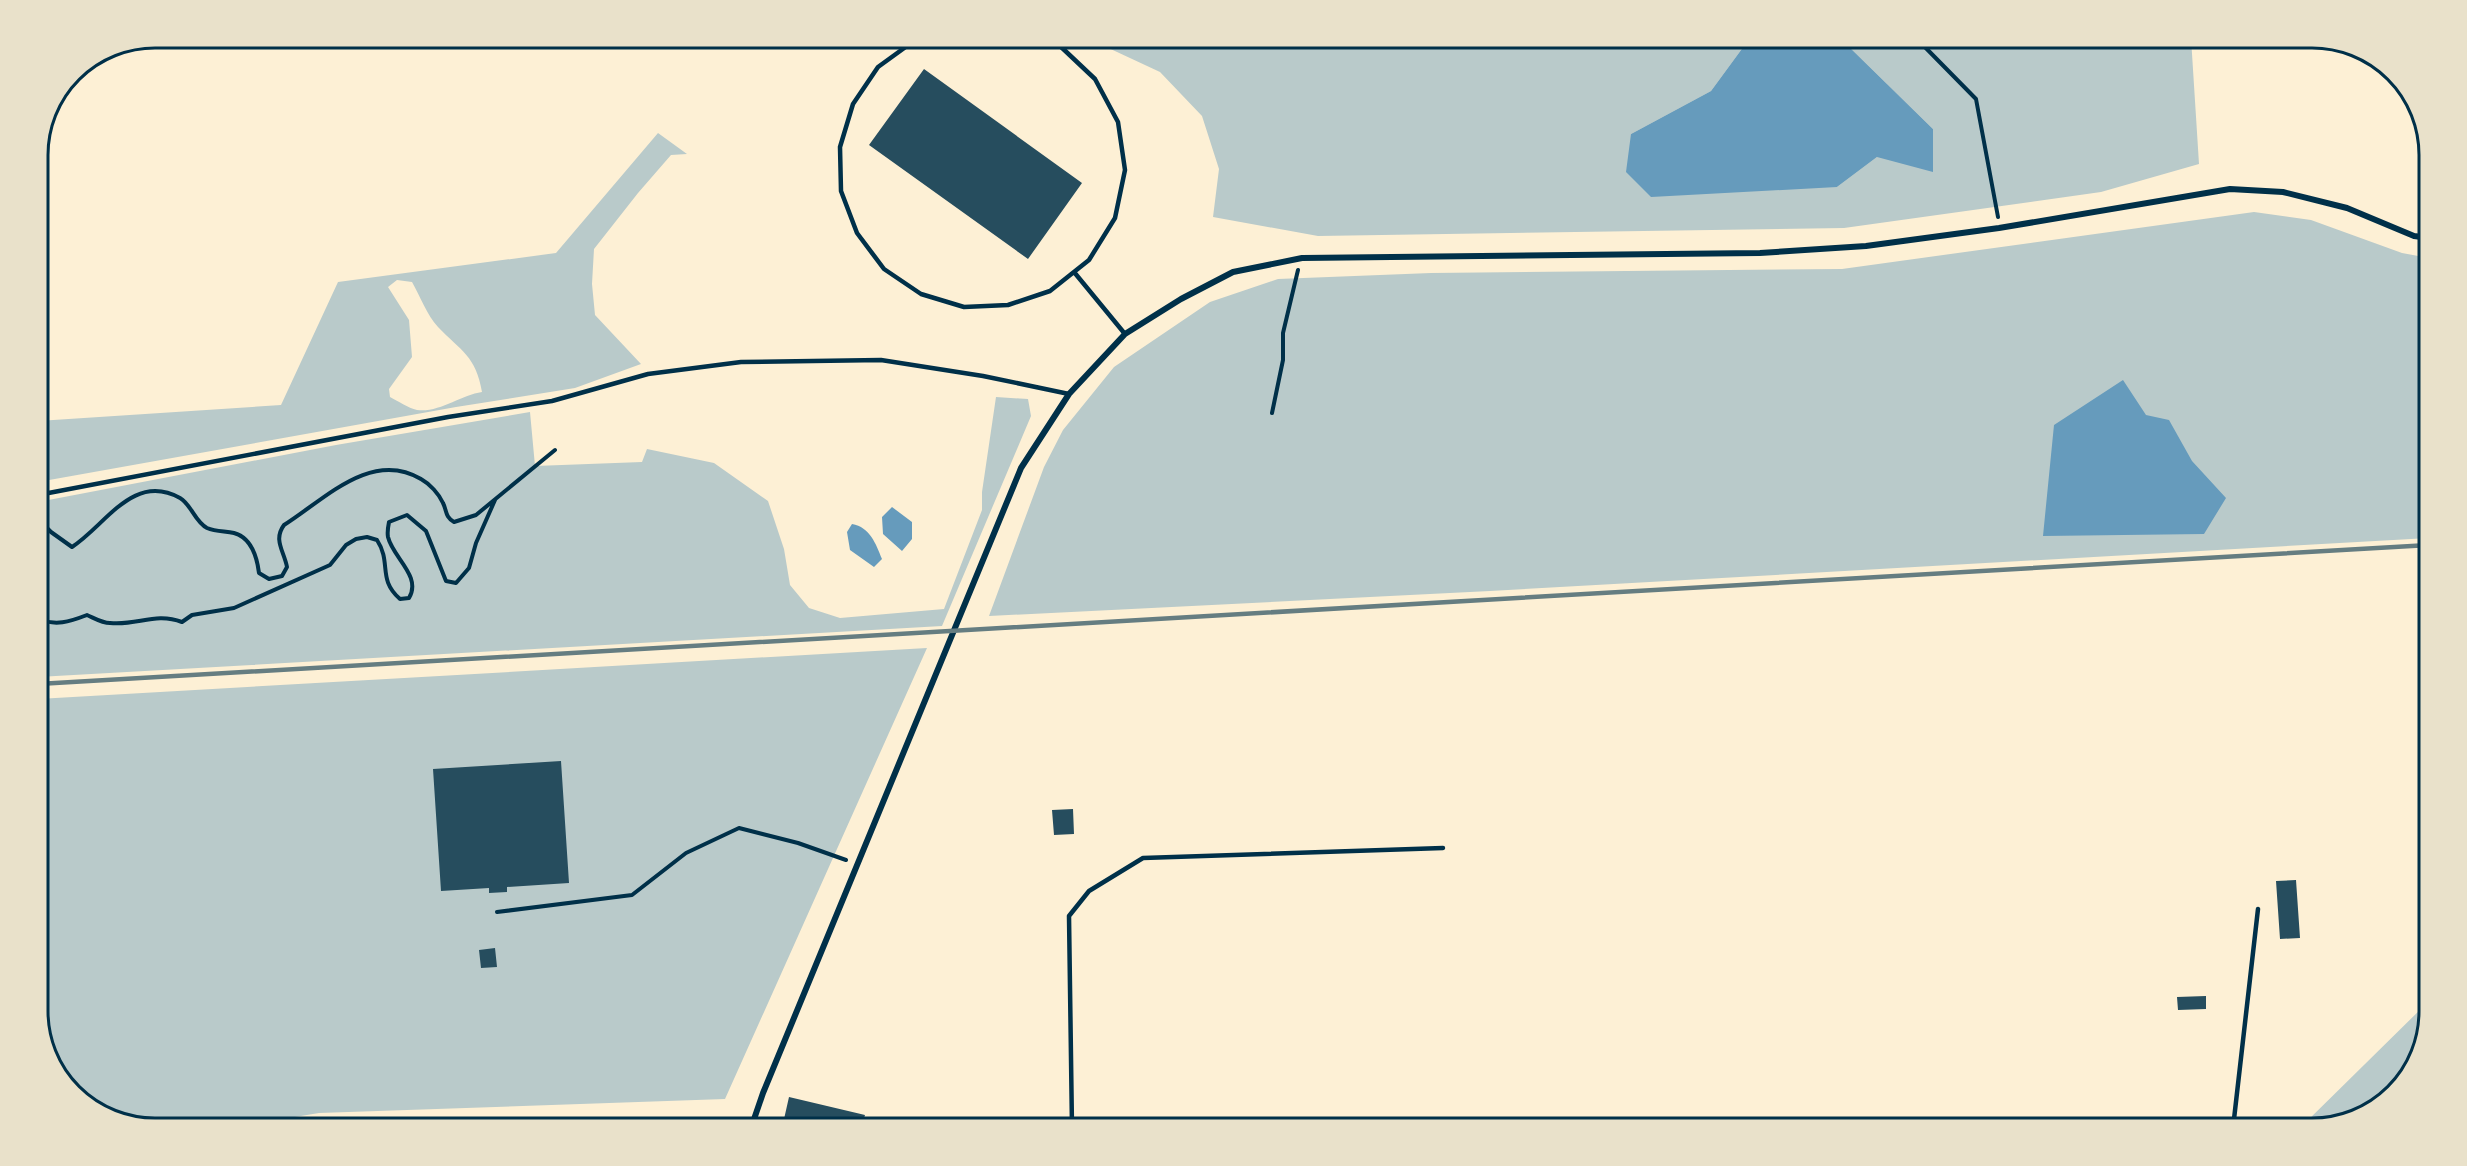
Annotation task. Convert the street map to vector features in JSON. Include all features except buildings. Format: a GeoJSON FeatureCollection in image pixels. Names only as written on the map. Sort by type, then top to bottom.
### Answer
{"type":"FeatureCollection","features":[{"type":"Feature","properties":{"kind":"street"},"geometry":{"type":"LineString","coordinates":[[754,1118],[762,1093],[1021,468],[1070,394],[1125,334],[1181,299],[1233,272],[1302,258],[1760,253],[1866,246],[2000,228],[2230,189],[2283,192],[2347,208],[2419,237]]}},
{"type":"Feature","properties":{"kind":"lane"},"geometry":{"type":"LineString","coordinates":[[904,48],[878,67],[853,104],[840,147],[842,191],[857,233],[884,269],[921,294],[964,307],[1008,305],[1050,291],[1089,260],[1115,218],[1125,170],[1118,122],[1095,79],[1062,48]]}},
{"type":"Feature","properties":{"kind":"lane"},"geometry":{"type":"LineString","coordinates":[[1074,272],[1125,334]]}},
{"type":"Feature","properties":{"kind":"lane"},"geometry":{"type":"LineString","coordinates":[[48,493],[448,417],[552,401],[648,374],[741,362],[881,360],[983,376],[1070,394]]}},
{"type":"Feature","properties":{"kind":"lane"},"geometry":{"type":"LineString","coordinates":[[1072,1118],[1069,916],[1089,891],[1143,858],[1443,848]]}},
{"type":"Feature","properties":{"kind":"lane"},"geometry":{"type":"LineString","coordinates":[[2234,1118],[2258,909]]}},
{"type":"Feature","properties":{"kind":"path"},"geometry":{"type":"LineString","coordinates":[[1926,48],[1976,99],[2000,228]]}},
{"type":"Feature","properties":{"kind":"path"},"geometry":{"type":"LineString","coordinates":[[1272,413],[1283,360],[1282,333],[1292,286],[1302,258]]}},
{"type":"Feature","properties":{"kind":"path"},"geometry":{"type":"LineString","coordinates":[[48,529],[72,547],[89,536],[111,512],[131,497],[149,490],[167,491],[183,499],[205,527],[236,534],[249,542],[257,558],[259,573],[269,579],[282,576],[287,567],[285,555],[279,544],[279,533],[284,525],[342,484],[370,472],[398,470],[422,479],[436,492],[444,504],[446,516],[454,522],[476,515],[555,450]]}},
{"type":"Feature","properties":{"kind":"path"},"geometry":{"type":"LineString","coordinates":[[48,623],[69,622],[87,615],[107,623],[124,624],[167,617],[183,622],[192,615],[234,608],[330,565],[346,545],[367,537],[377,540],[385,551],[387,585],[400,599],[409,598],[413,590],[412,577],[398,559],[388,536],[389,522],[407,515],[426,531],[446,581],[456,583],[469,568],[476,543],[495,500]]}},
{"type":"Feature","properties":{"kind":"path"},"geometry":{"type":"LineString","coordinates":[[497,912],[632,895],[686,853],[739,828],[798,843],[857,863]]}},
{"type":"Feature","properties":{"kind":"shaded area"},"geometry":{"type":"Polygon","coordinates":[[[1108,48],[1743,48],[1711,91],[1631,134],[1837,187],[1877,157],[1933,129],[1850,48],[2192,48],[2199,164],[2101,192],[1844,228],[1318,236],[1213,217],[1219,169],[1202,116],[1160,72],[1108,48]]]}},
{"type":"Feature","properties":{"kind":"shaded area"},"geometry":{"type":"Polygon","coordinates":[[[658,133],[687,154],[671,155],[594,249],[592,284],[595,315],[641,364],[575,388],[48,480],[48,420],[281,405],[338,282],[556,253],[658,133]],[[397,280],[388,287],[409,320],[412,357],[389,389],[390,397],[417,410],[433,409],[482,392],[472,362],[438,327],[412,282],[397,280]]]}},
{"type":"Feature","properties":{"kind":"shaded area"},"geometry":{"type":"Polygon","coordinates":[[[2254,212],[2311,220],[2402,253],[2419,256],[2419,539],[1490,591],[989,616],[1044,467],[1063,430],[1114,367],[1210,302],[1278,279],[1431,273],[1842,269],[2254,212]]]}},
{"type":"Feature","properties":{"kind":"shaded area"},"geometry":{"type":"Polygon","coordinates":[[[996,397],[1028,399],[1031,416],[942,626],[48,676],[48,500],[336,445],[530,412],[535,466],[642,462],[647,449],[714,463],[768,501],[784,549],[790,585],[809,608],[840,618],[944,609],[982,510],[982,492],[996,397]]]}},
{"type":"Feature","properties":{"kind":"shaded area"},"geometry":{"type":"Polygon","coordinates":[[[927,648],[725,1099],[319,1113],[289,1118],[141,1117],[101,1104],[79,1087],[62,1064],[56,1052],[48,1018],[48,698],[927,648]]]}},
{"type":"Feature","properties":{"kind":"shaded area"},"geometry":{"type":"Polygon","coordinates":[[[2419,1011],[2417,1032],[2411,1052],[2388,1087],[2359,1107],[2333,1116],[2310,1118],[2419,1011]]]}},
{"type":"Feature","properties":{"kind":"water"},"geometry":{"type":"Polygon","coordinates":[[[1743,48],[1850,48],[1933,129],[1933,172],[1877,157],[1837,187],[1651,197],[1626,172],[1631,134],[1711,91],[1743,48]]]}},
{"type":"Feature","properties":{"kind":"water"},"geometry":{"type":"Polygon","coordinates":[[[2123,380],[2146,415],[2169,420],[2192,461],[2226,498],[2204,534],[2043,536],[2054,425],[2123,380]]]}},
{"type":"Feature","properties":{"kind":"water"},"geometry":{"type":"Polygon","coordinates":[[[892,507],[912,522],[912,539],[902,551],[883,534],[882,517],[892,507]]]}},
{"type":"Feature","properties":{"kind":"water"},"geometry":{"type":"Polygon","coordinates":[[[852,524],[868,532],[875,542],[882,559],[874,567],[850,550],[847,532],[852,524]]]}},
{"type":"Feature","properties":{"kind":"railway"},"geometry":{"type":"LineString","coordinates":[[48,683],[2419,546]]}}]}
